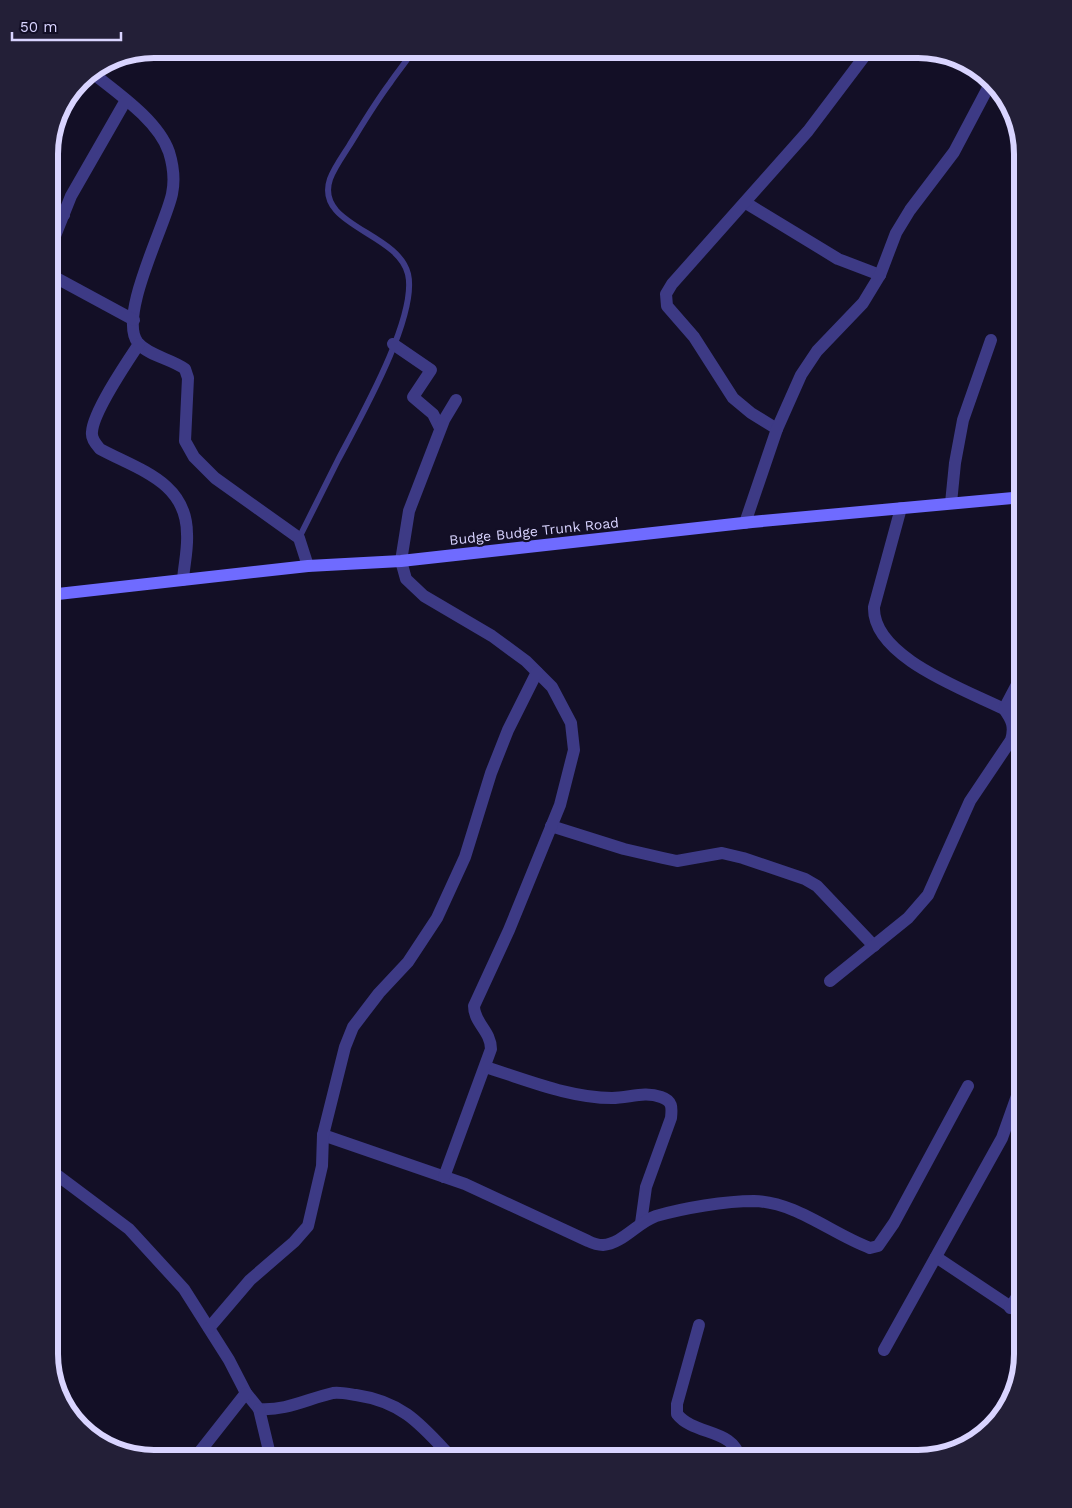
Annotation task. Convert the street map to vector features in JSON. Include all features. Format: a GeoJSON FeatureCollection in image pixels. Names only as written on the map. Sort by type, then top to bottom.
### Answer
{"type":"FeatureCollection","features":[{"type":"Feature","properties":{"kind":"main road","name":"Budge Budge Trunk Road"},"geometry":{"type":"LineString","coordinates":[[58,594],[308,566],[401,561],[745,523],[1014,498]]}},
{"type":"Feature","properties":{"kind":"street"},"geometry":{"type":"LineString","coordinates":[[776,429],[751,413],[733,398],[694,337],[666,306],[666,294],[672,284],[808,131],[863,58]]}},
{"type":"Feature","properties":{"kind":"street"},"geometry":{"type":"LineString","coordinates":[[96,76],[126,100],[152,125],[169,150],[174,172],[173,193],[141,283],[134,320],[134,334],[138,344],[185,369],[188,378],[185,441],[194,457],[215,478],[299,538],[308,566]]}},
{"type":"Feature","properties":{"kind":"street"},"geometry":{"type":"LineString","coordinates":[[745,523],[776,429],[801,375],[811,359],[863,303],[880,275],[896,233],[910,210],[954,152],[988,88]]}},
{"type":"Feature","properties":{"kind":"street"},"geometry":{"type":"LineString","coordinates":[[58,229],[79,181],[126,100]]}},
{"type":"Feature","properties":{"kind":"street"},"geometry":{"type":"LineString","coordinates":[[746,203],[838,259],[880,275]]}},
{"type":"Feature","properties":{"kind":"street"},"geometry":{"type":"LineString","coordinates":[[58,212],[64,215]]}},
{"type":"Feature","properties":{"kind":"street"},"geometry":{"type":"LineString","coordinates":[[58,279],[134,320]]}},
{"type":"Feature","properties":{"kind":"street"},"geometry":{"type":"LineString","coordinates":[[950,504],[963,420],[992,340]]}},
{"type":"Feature","properties":{"kind":"street"},"geometry":{"type":"LineString","coordinates":[[138,344],[96,417],[92,433],[94,441],[100,449],[158,480],[172,490],[180,502],[186,516],[188,535],[183,580]]}},
{"type":"Feature","properties":{"kind":"street"},"geometry":{"type":"LineString","coordinates":[[393,344],[431,370],[413,397],[433,414],[440,428]]}},
{"type":"Feature","properties":{"kind":"street"},"geometry":{"type":"LineString","coordinates":[[444,1176],[484,1068],[491,1040],[474,1015],[474,1006],[509,930],[560,805],[574,750],[571,723],[552,686],[492,636],[424,596],[406,580],[401,561],[409,510],[440,428],[456,400]]}},
{"type":"Feature","properties":{"kind":"street"},"geometry":{"type":"LineString","coordinates":[[830,981],[908,918],[928,895],[936,881],[970,801],[1011,740],[1014,730],[1012,720],[1004,709],[919,667],[891,644],[879,630],[874,617],[874,607],[901,508]]}},
{"type":"Feature","properties":{"kind":"street"},"geometry":{"type":"LineString","coordinates":[[209,1328],[250,1280],[294,1242],[308,1226],[320,1174],[323,1135],[345,1046],[353,1027],[379,993],[408,962],[437,918],[465,856],[491,773],[508,730],[537,672]]}},
{"type":"Feature","properties":{"kind":"street"},"geometry":{"type":"LineString","coordinates":[[1004,709],[1014,690]]}},
{"type":"Feature","properties":{"kind":"street"},"geometry":{"type":"LineString","coordinates":[[551,826],[624,849],[677,861],[722,853],[743,858],[805,879],[823,892],[874,946]]}},
{"type":"Feature","properties":{"kind":"street"},"geometry":{"type":"LineString","coordinates":[[484,1068],[565,1091],[612,1098],[648,1095],[662,1097],[670,1102],[672,1108],[670,1118],[642,1199],[641,1223]]}},
{"type":"Feature","properties":{"kind":"street"},"geometry":{"type":"LineString","coordinates":[[323,1135],[444,1176],[490,1194],[602,1245],[613,1242],[641,1223],[658,1216],[711,1206],[752,1201],[769,1202],[802,1215],[870,1248],[878,1246],[894,1223],[968,1086]]}},
{"type":"Feature","properties":{"kind":"street"},"geometry":{"type":"LineString","coordinates":[[884,1350],[1002,1138],[1014,1104]]}},
{"type":"Feature","properties":{"kind":"street"},"geometry":{"type":"LineString","coordinates":[[58,1176],[129,1229],[184,1289],[209,1328],[246,1393],[259,1409],[268,1450]]}},
{"type":"Feature","properties":{"kind":"street"},"geometry":{"type":"LineString","coordinates":[[936,1257],[1014,1310]]}},
{"type":"Feature","properties":{"kind":"street"},"geometry":{"type":"LineString","coordinates":[[1010,1308],[1014,1302]]}},
{"type":"Feature","properties":{"kind":"street"},"geometry":{"type":"LineString","coordinates":[[699,1325],[677,1404],[677,1414],[682,1421],[732,1442],[738,1450]]}},
{"type":"Feature","properties":{"kind":"street"},"geometry":{"type":"LineString","coordinates":[[259,1409],[276,1410],[336,1392],[363,1396],[392,1404],[407,1412],[444,1450]]}},
{"type":"Feature","properties":{"kind":"street"},"geometry":{"type":"LineString","coordinates":[[201,1450],[246,1393]]}},
{"type":"Feature","properties":{"kind":"lane"},"geometry":{"type":"LineString","coordinates":[[299,538],[366,410],[404,314],[409,286],[408,274],[403,262],[392,250],[337,214],[328,200],[327,189],[332,173],[366,118],[408,58]]}}]}
